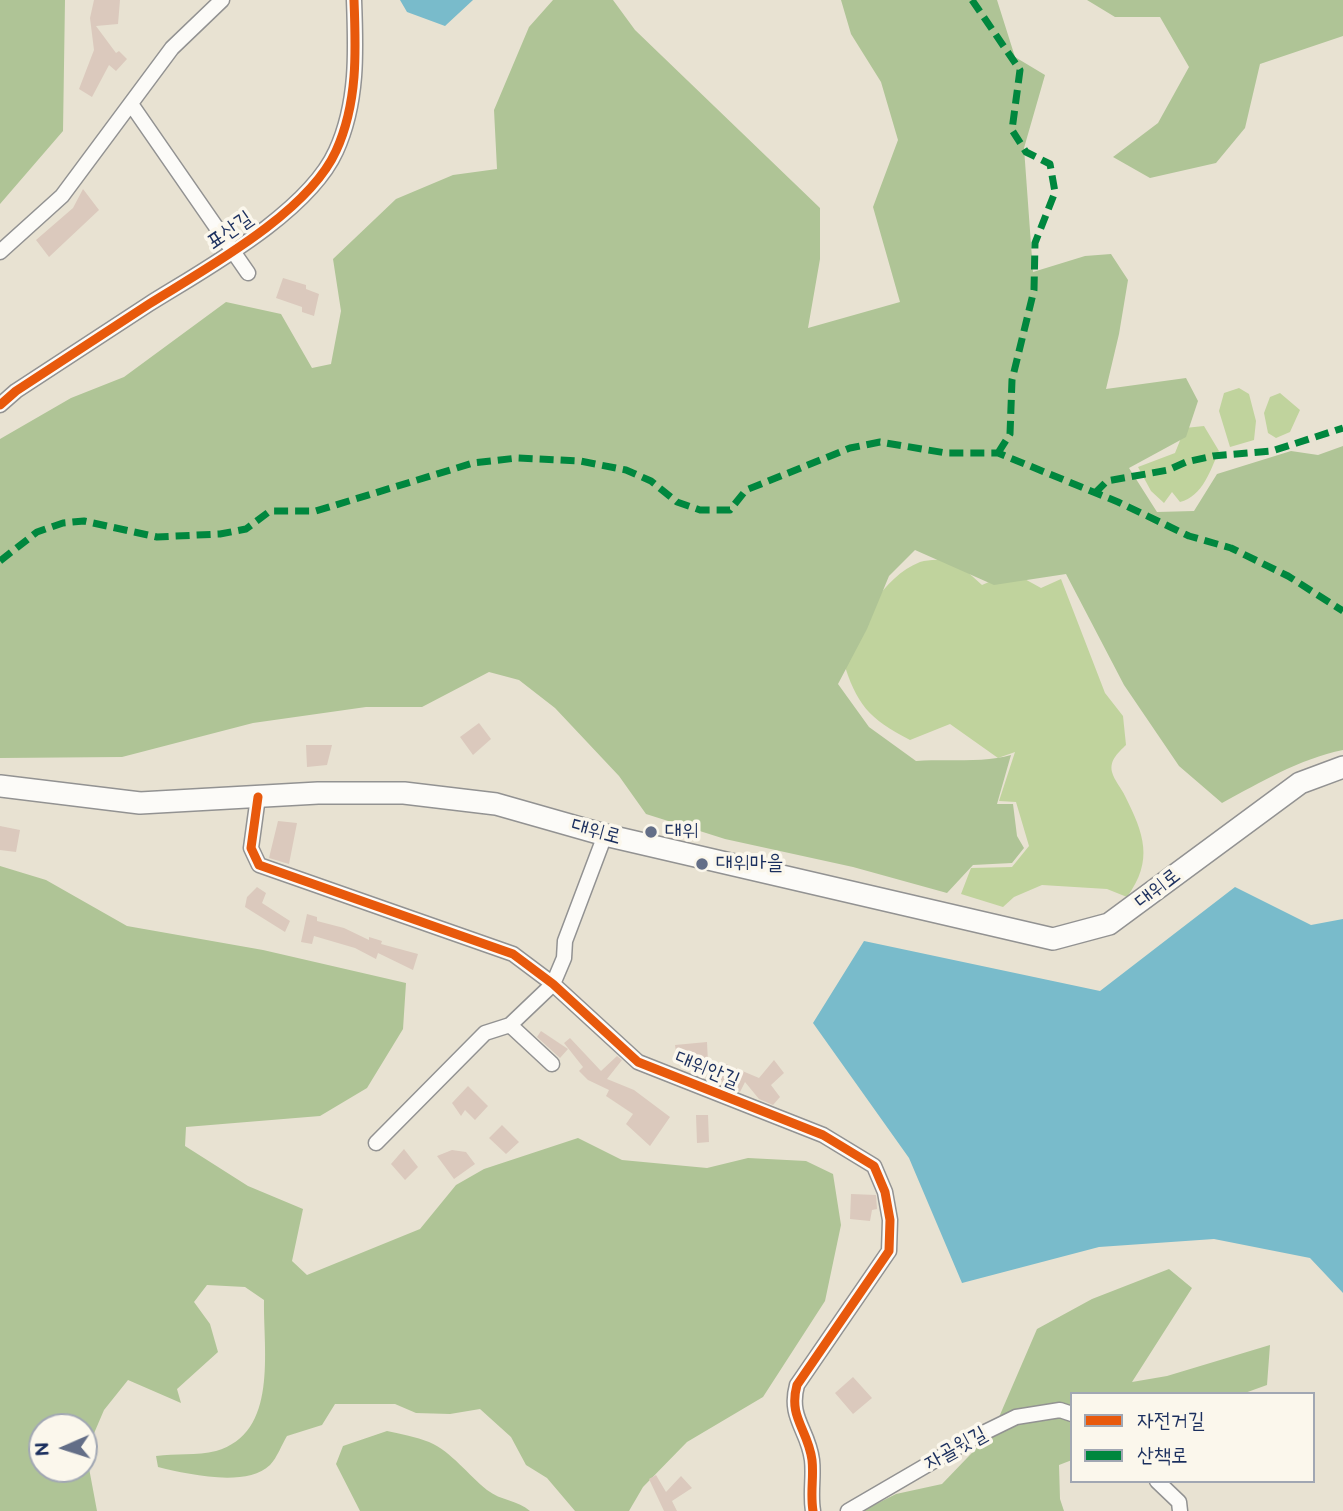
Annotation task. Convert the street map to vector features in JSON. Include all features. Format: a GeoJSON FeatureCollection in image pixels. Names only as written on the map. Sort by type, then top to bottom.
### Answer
{"type":"FeatureCollection","features":[{"type":"Feature","properties":{"kind":"main road","name":"대위로"},"geometry":{"type":"LineString","coordinates":[[0,786],[140,803],[330,793],[404,793],[496,804],[605,835],[1053,939],[1109,924],[1243,822],[1300,783],[1343,767]]}},
{"type":"Feature","properties":{"kind":"street"},"geometry":{"type":"LineString","coordinates":[[0,252],[62,196],[172,48],[222,0]]}},
{"type":"Feature","properties":{"kind":"street","name":"표산길"},"geometry":{"type":"LineString","coordinates":[[0,405],[16,391],[233,252],[300,199],[335,153],[351,108],[356,54],[354,0]]}},
{"type":"Feature","properties":{"kind":"street"},"geometry":{"type":"LineString","coordinates":[[131,104],[247,273]]}},
{"type":"Feature","properties":{"kind":"street","name":"대위안길"},"geometry":{"type":"LineString","coordinates":[[258,797],[251,848],[259,865],[513,954],[553,984],[638,1062],[823,1135],[873,1166],[888,1206],[889,1251],[797,1385],[792,1402],[812,1462],[809,1491],[813,1511]]}},
{"type":"Feature","properties":{"kind":"street"},"geometry":{"type":"LineString","coordinates":[[376,1143],[485,1033],[510,1025],[553,984],[564,958],[565,941],[605,835]]}},
{"type":"Feature","properties":{"kind":"street"},"geometry":{"type":"LineString","coordinates":[[510,1025],[552,1064]]}},
{"type":"Feature","properties":{"kind":"street","name":"자골윗길"},"geometry":{"type":"LineString","coordinates":[[848,1511],[975,1437],[1016,1417],[1060,1410],[1070,1413]]}},
{"type":"Feature","properties":{"kind":"street"},"geometry":{"type":"LineString","coordinates":[[1159,1483],[1179,1502],[1180,1511]]}},
{"type":"Feature","properties":{"kind":"green space"},"geometry":{"type":"Polygon","coordinates":[[[0,0],[65,0],[63,131],[0,204],[0,0]]]}},
{"type":"Feature","properties":{"kind":"green space"},"geometry":{"type":"Polygon","coordinates":[[[553,0],[613,0],[635,30],[820,208],[820,259],[808,328],[900,302],[873,207],[898,140],[881,82],[851,34],[841,0],[997,0],[1015,57],[1045,75],[1024,148],[1033,272],[1085,256],[1111,254],[1128,280],[1106,389],[1186,378],[1198,401],[1186,437],[1129,468],[1157,512],[1194,511],[1217,474],[1291,451],[1318,455],[1343,446],[1343,750],[1296,765],[1222,803],[1179,766],[1124,685],[1066,574],[994,585],[915,550],[889,576],[867,629],[838,684],[869,727],[916,761],[977,760],[1011,755],[997,804],[1013,804],[1017,836],[1024,848],[1012,863],[973,865],[947,893],[853,867],[725,839],[646,814],[619,776],[555,708],[519,680],[489,672],[422,707],[366,707],[253,723],[122,757],[0,758],[0,439],[71,398],[124,377],[226,302],[281,314],[312,368],[331,364],[341,311],[333,259],[396,199],[453,175],[497,169],[494,110],[529,27],[553,0]]]}},
{"type":"Feature","properties":{"kind":"green space"},"geometry":{"type":"Polygon","coordinates":[[[1087,0],[1343,0],[1343,36],[1260,64],[1245,128],[1216,163],[1150,178],[1113,157],[1158,123],[1189,67],[1160,17],[1115,17],[1087,0]]]}},
{"type":"Feature","properties":{"kind":"green space"},"geometry":{"type":"Polygon","coordinates":[[[1239,388],[1249,394],[1256,421],[1254,440],[1230,447],[1219,411],[1224,393],[1239,388]]]}},
{"type":"Feature","properties":{"kind":"green space"},"geometry":{"type":"Polygon","coordinates":[[[1280,393],[1300,410],[1290,432],[1276,438],[1268,433],[1264,413],[1270,397],[1280,393]]]}},
{"type":"Feature","properties":{"kind":"green space"},"geometry":{"type":"Polygon","coordinates":[[[1204,426],[1219,451],[1209,474],[1195,494],[1188,499],[1180,502],[1172,492],[1164,503],[1151,491],[1138,467],[1175,453],[1185,428],[1204,426]]]}},
{"type":"Feature","properties":{"kind":"green space"},"geometry":{"type":"Polygon","coordinates":[[[953,559],[982,585],[1012,572],[1041,588],[1061,579],[1105,693],[1123,716],[1126,745],[1113,760],[1111,768],[1137,823],[1143,847],[1141,871],[1127,897],[1107,889],[1042,885],[1014,897],[1003,907],[961,894],[971,868],[1012,867],[1029,846],[1016,802],[999,801],[1015,752],[998,758],[950,724],[910,740],[874,717],[853,688],[843,660],[864,618],[883,590],[906,569],[920,562],[953,559]]]}},
{"type":"Feature","properties":{"kind":"green space"},"geometry":{"type":"Polygon","coordinates":[[[0,866],[46,880],[127,926],[263,950],[406,983],[403,1029],[367,1088],[320,1116],[186,1127],[185,1146],[248,1186],[303,1209],[292,1261],[307,1275],[420,1229],[456,1185],[484,1169],[578,1138],[622,1160],[707,1168],[748,1158],[806,1161],[833,1174],[841,1225],[825,1301],[763,1397],[687,1442],[643,1487],[629,1511],[575,1511],[547,1478],[526,1465],[511,1437],[480,1409],[450,1414],[416,1413],[395,1404],[335,1404],[322,1425],[287,1436],[273,1462],[259,1472],[232,1478],[184,1473],[158,1467],[156,1456],[209,1453],[236,1441],[250,1427],[259,1409],[265,1365],[264,1300],[245,1287],[207,1285],[194,1302],[210,1324],[218,1352],[177,1389],[181,1403],[128,1380],[104,1410],[98,1424],[98,1413],[28,1413],[28,1483],[92,1483],[97,1511],[0,1511],[0,866]]]}},
{"type":"Feature","properties":{"kind":"green space"},"geometry":{"type":"Polygon","coordinates":[[[1169,1269],[1192,1288],[1132,1382],[1167,1376],[1270,1345],[1267,1385],[1248,1392],[1070,1392],[1070,1461],[1059,1465],[1060,1499],[1064,1511],[862,1511],[896,1494],[942,1484],[993,1431],[1037,1329],[1092,1299],[1169,1269]]]}},
{"type":"Feature","properties":{"kind":"green space"},"geometry":{"type":"Polygon","coordinates":[[[387,1431],[437,1446],[487,1490],[530,1511],[360,1511],[336,1464],[343,1446],[387,1431]]]}},
{"type":"Feature","properties":{"kind":"water"},"geometry":{"type":"Polygon","coordinates":[[[400,0],[473,0],[445,26],[407,12],[400,0]]]}},
{"type":"Feature","properties":{"kind":"water"},"geometry":{"type":"Polygon","coordinates":[[[1235,887],[1311,925],[1343,919],[1343,1293],[1310,1258],[1214,1239],[1099,1247],[962,1283],[909,1158],[813,1023],[864,941],[1100,991],[1235,887]]]}},
{"type":"Feature","properties":{"kind":"building"},"geometry":{"type":"Polygon","coordinates":[[[94,0],[120,0],[118,24],[96,26],[116,53],[119,51],[127,59],[116,71],[109,65],[92,97],[79,89],[94,50],[90,18],[94,0]]]}},
{"type":"Feature","properties":{"kind":"building"},"geometry":{"type":"Polygon","coordinates":[[[83,189],[99,210],[49,257],[36,240],[73,208],[83,189]]]}},
{"type":"Feature","properties":{"kind":"building"},"geometry":{"type":"Polygon","coordinates":[[[283,278],[306,285],[306,289],[319,294],[314,316],[302,312],[302,307],[276,298],[283,278]]]}},
{"type":"Feature","properties":{"kind":"building"},"geometry":{"type":"Polygon","coordinates":[[[479,723],[491,739],[473,755],[460,737],[479,723]]]}},
{"type":"Feature","properties":{"kind":"building"},"geometry":{"type":"Polygon","coordinates":[[[306,745],[332,745],[327,765],[307,767],[306,745]]]}},
{"type":"Feature","properties":{"kind":"building"},"geometry":{"type":"Polygon","coordinates":[[[278,821],[297,823],[289,864],[269,858],[278,821]]]}},
{"type":"Feature","properties":{"kind":"building"},"geometry":{"type":"Polygon","coordinates":[[[0,826],[20,830],[16,852],[0,850],[0,826]]]}},
{"type":"Feature","properties":{"kind":"building"},"geometry":{"type":"Polygon","coordinates":[[[257,887],[266,893],[262,903],[290,921],[285,932],[245,907],[247,897],[257,887]]]}},
{"type":"Feature","properties":{"kind":"building"},"geometry":{"type":"Polygon","coordinates":[[[307,914],[317,917],[317,921],[344,928],[369,940],[369,937],[382,941],[381,944],[418,954],[413,970],[378,953],[376,959],[355,948],[314,936],[312,944],[301,942],[307,914]]]}},
{"type":"Feature","properties":{"kind":"building"},"geometry":{"type":"Polygon","coordinates":[[[541,1031],[568,1049],[560,1058],[537,1037],[541,1031]]]}},
{"type":"Feature","properties":{"kind":"building"},"geometry":{"type":"Polygon","coordinates":[[[570,1038],[601,1071],[617,1056],[622,1060],[607,1079],[634,1090],[670,1117],[650,1146],[626,1124],[633,1114],[606,1096],[609,1090],[588,1080],[579,1071],[583,1067],[564,1043],[570,1038]]]}},
{"type":"Feature","properties":{"kind":"building"},"geometry":{"type":"Polygon","coordinates":[[[707,1042],[708,1063],[678,1065],[675,1045],[707,1042]]]}},
{"type":"Feature","properties":{"kind":"building"},"geometry":{"type":"Polygon","coordinates":[[[774,1060],[784,1073],[771,1085],[780,1097],[773,1105],[759,1099],[745,1082],[740,1092],[718,1080],[721,1062],[759,1078],[774,1060]]]}},
{"type":"Feature","properties":{"kind":"building"},"geometry":{"type":"Polygon","coordinates":[[[468,1086],[488,1106],[475,1120],[465,1110],[461,1116],[452,1103],[468,1086]]]}},
{"type":"Feature","properties":{"kind":"building"},"geometry":{"type":"Polygon","coordinates":[[[696,1115],[708,1115],[709,1142],[697,1143],[696,1115]]]}},
{"type":"Feature","properties":{"kind":"building"},"geometry":{"type":"Polygon","coordinates":[[[502,1125],[519,1142],[506,1154],[489,1138],[502,1125]]]}},
{"type":"Feature","properties":{"kind":"building"},"geometry":{"type":"Polygon","coordinates":[[[404,1149],[418,1167],[405,1180],[391,1164],[404,1149]]]}},
{"type":"Feature","properties":{"kind":"building"},"geometry":{"type":"Polygon","coordinates":[[[452,1150],[466,1152],[475,1164],[454,1179],[437,1156],[452,1150]]]}},
{"type":"Feature","properties":{"kind":"building"},"geometry":{"type":"Polygon","coordinates":[[[851,1194],[876,1195],[877,1209],[872,1210],[870,1221],[850,1219],[851,1194]]]}},
{"type":"Feature","properties":{"kind":"building"},"geometry":{"type":"Polygon","coordinates":[[[853,1377],[872,1398],[853,1414],[835,1393],[853,1377]]]}},
{"type":"Feature","properties":{"kind":"building"},"geometry":{"type":"Polygon","coordinates":[[[656,1475],[666,1492],[681,1476],[692,1488],[672,1501],[677,1511],[664,1511],[649,1479],[656,1475]]]}},
{"type":"Feature","properties":{"kind":"marked path"},"geometry":{"type":"LineString","coordinates":[[972,0],[1020,70],[1012,130],[1026,152],[1050,164],[1055,192],[1035,243],[1034,290],[1012,380],[1010,434],[998,453]]}},
{"type":"Feature","properties":{"kind":"marked path"},"geometry":{"type":"LineString","coordinates":[[1095,493],[1107,481],[1168,470],[1186,462],[1213,456],[1272,451],[1343,428]]}},
{"type":"Feature","properties":{"kind":"marked path"},"geometry":{"type":"LineString","coordinates":[[0,561],[37,532],[63,523],[84,521],[157,537],[220,534],[246,529],[270,511],[316,511],[473,463],[517,458],[580,461],[626,470],[651,481],[677,502],[700,510],[730,510],[746,490],[850,448],[880,442],[946,453],[998,453],[1118,502],[1189,536],[1231,548],[1288,576],[1343,611]]}},
{"type":"Feature","properties":{"kind":"cycle path"},"geometry":{"type":"LineString","coordinates":[[0,405],[16,391],[253,238],[303,196],[322,174],[336,151],[348,114],[354,77],[354,0]]}},
{"type":"Feature","properties":{"kind":"cycle path"},"geometry":{"type":"LineString","coordinates":[[258,797],[251,848],[259,865],[513,954],[553,984],[638,1062],[823,1135],[874,1166],[885,1192],[890,1220],[889,1251],[797,1385],[795,1396],[797,1415],[812,1460],[813,1511]]}},
{"type":"Feature","properties":{"kind":"place","name":"대위"},"geometry":{"type":"Point","coordinates":[651,832]}},
{"type":"Feature","properties":{"kind":"place","name":"대위마을"},"geometry":{"type":"Point","coordinates":[702,864]}}]}
